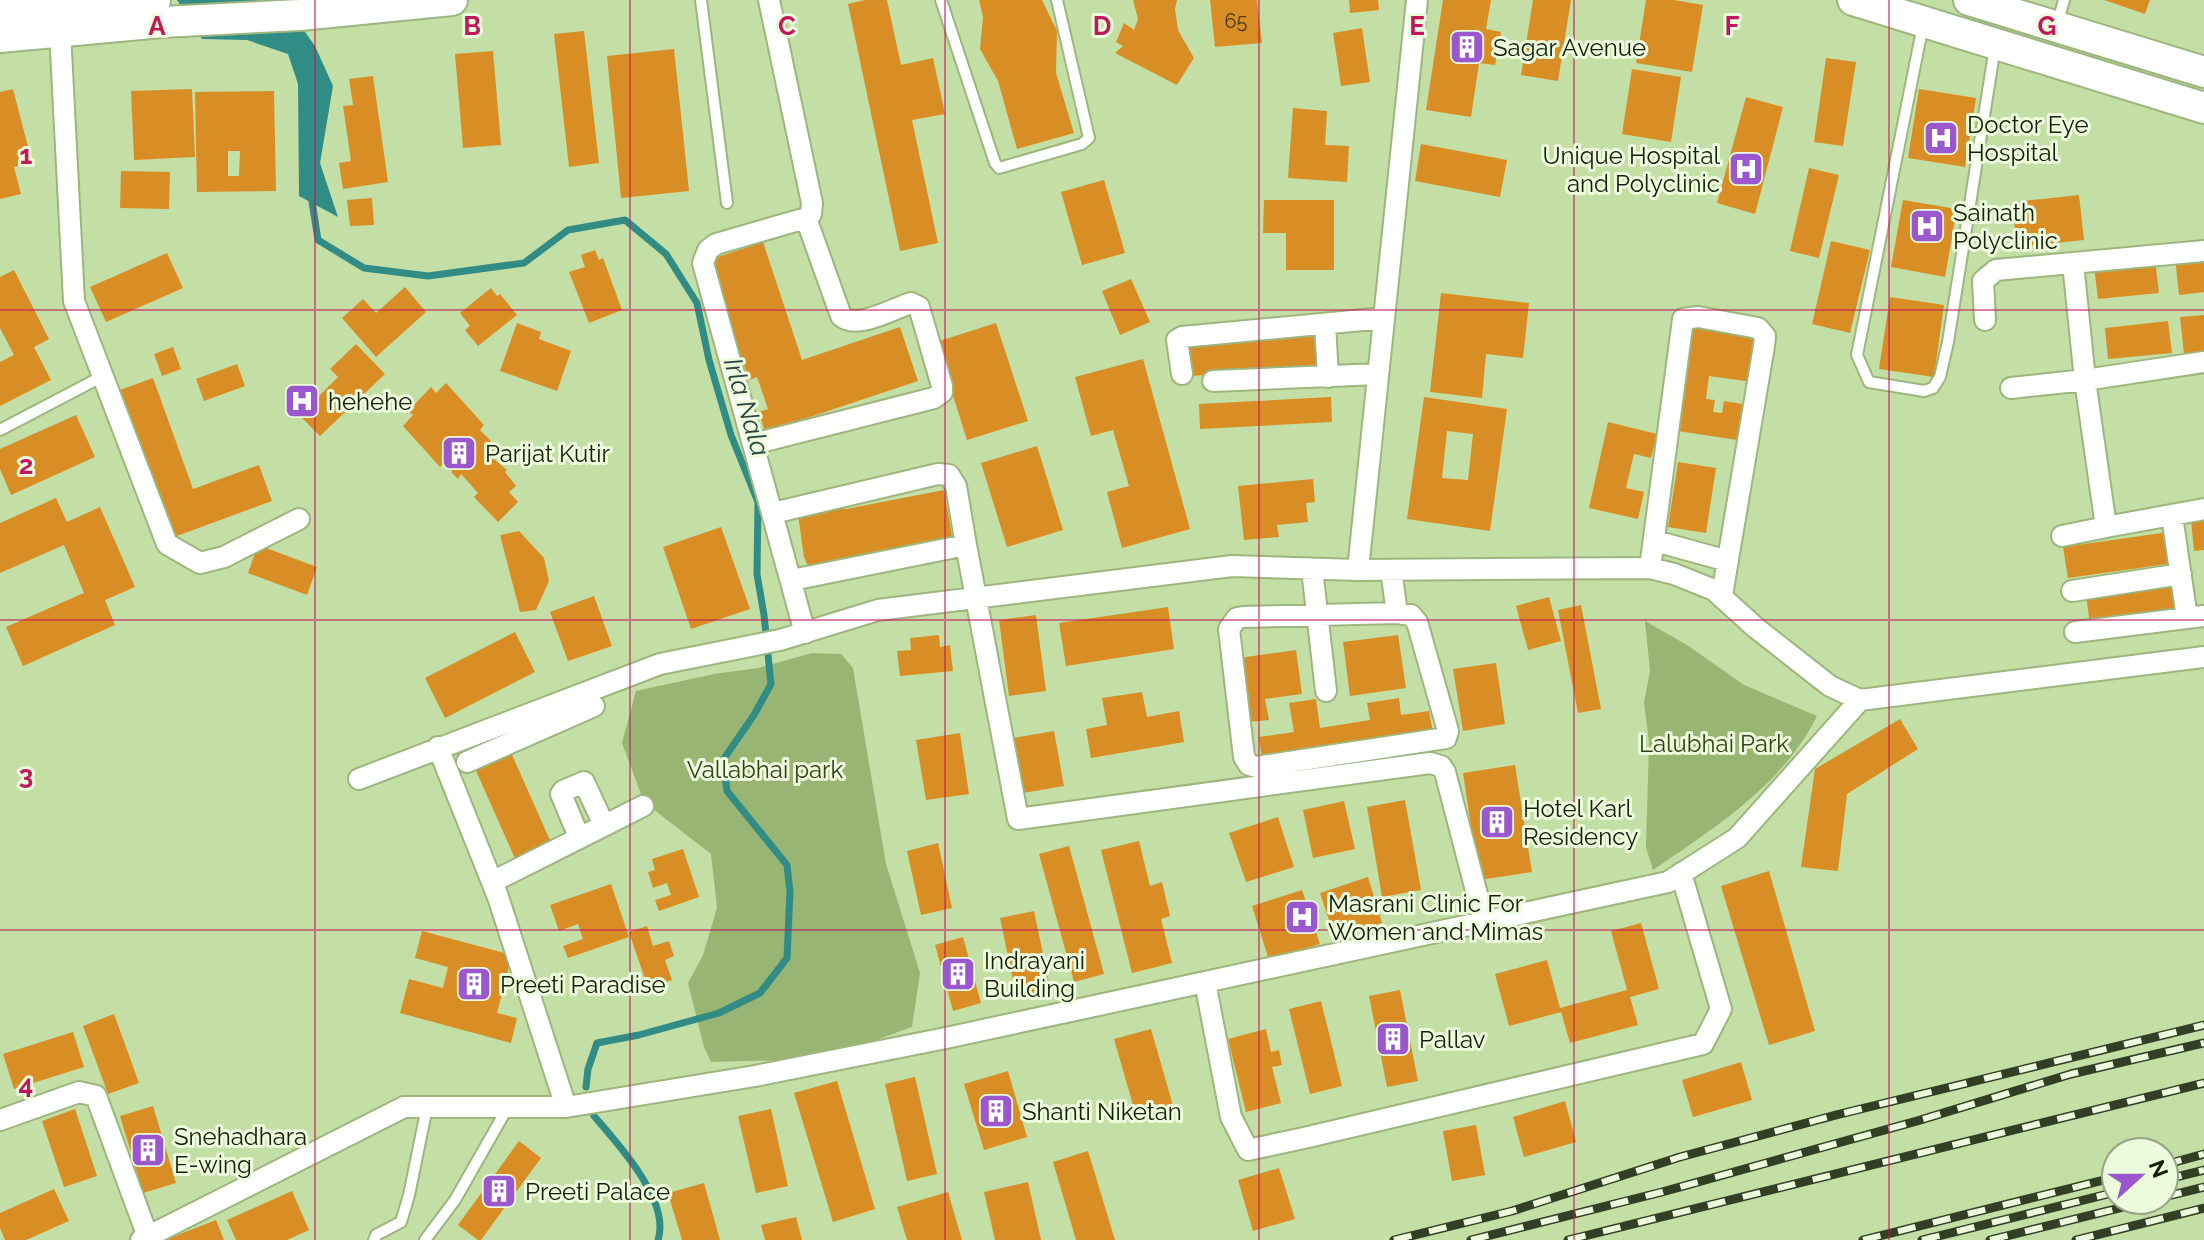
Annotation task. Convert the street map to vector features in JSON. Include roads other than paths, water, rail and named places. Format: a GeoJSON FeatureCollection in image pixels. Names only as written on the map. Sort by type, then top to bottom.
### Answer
{"type":"FeatureCollection","features":[{"type":"Feature","properties":{"kind":"main road"},"geometry":{"type":"LineString","coordinates":[[0,37],[56,21],[156,7],[300,15],[452,0]]}},
{"type":"Feature","properties":{"kind":"main road"},"geometry":{"type":"LineString","coordinates":[[1853,0],[2204,108]]}},
{"type":"Feature","properties":{"kind":"main road"},"geometry":{"type":"LineString","coordinates":[[1969,0],[2060,14],[2204,72]]}},
{"type":"Feature","properties":{"kind":"main road"},"geometry":{"type":"LineString","coordinates":[[0,15],[56,21]]}},
{"type":"Feature","properties":{"kind":"street"},"geometry":{"type":"LineString","coordinates":[[769,0],[812,203],[811,214],[716,244],[704,257],[703,263],[805,633]]}},
{"type":"Feature","properties":{"kind":"street"},"geometry":{"type":"LineString","coordinates":[[1358,570],[1417,0]]}},
{"type":"Feature","properties":{"kind":"street"},"geometry":{"type":"LineString","coordinates":[[56,21],[74,301],[167,544],[200,563],[224,557],[299,519]]}},
{"type":"Feature","properties":{"kind":"street"},"geometry":{"type":"LineString","coordinates":[[753,444],[934,398],[942,392],[919,307],[911,303],[857,322],[845,320],[806,218]]}},
{"type":"Feature","properties":{"kind":"street"},"geometry":{"type":"LineString","coordinates":[[1985,320],[1983,281],[1996,270],[2204,251]]}},
{"type":"Feature","properties":{"kind":"street"},"geometry":{"type":"LineString","coordinates":[[2073,263],[2085,380],[2106,527]]}},
{"type":"Feature","properties":{"kind":"street"},"geometry":{"type":"LineString","coordinates":[[1650,568],[1683,319],[1698,317],[1758,328],[1765,336],[1764,346],[1709,556],[1705,586]]}},
{"type":"Feature","properties":{"kind":"street"},"geometry":{"type":"LineString","coordinates":[[1182,374],[1177,340],[1182,337],[1384,318]]}},
{"type":"Feature","properties":{"kind":"street"},"geometry":{"type":"LineString","coordinates":[[1325,324],[1328,377]]}},
{"type":"Feature","properties":{"kind":"street"},"geometry":{"type":"LineString","coordinates":[[2011,388],[2204,362]]}},
{"type":"Feature","properties":{"kind":"street"},"geometry":{"type":"LineString","coordinates":[[1213,381],[1378,374]]}},
{"type":"Feature","properties":{"kind":"street"},"geometry":{"type":"LineString","coordinates":[[773,513],[944,473],[953,479],[1018,819],[1404,756],[1446,738],[1448,731],[1417,622],[1411,615],[1243,617],[1234,621],[1229,629],[1246,762],[1256,767],[1328,767]]}},
{"type":"Feature","properties":{"kind":"street"},"geometry":{"type":"LineString","coordinates":[[2062,536],[2204,509]]}},
{"type":"Feature","properties":{"kind":"street"},"geometry":{"type":"LineString","coordinates":[[2075,632],[2195,617],[2181,574],[2172,516]]}},
{"type":"Feature","properties":{"kind":"street"},"geometry":{"type":"LineString","coordinates":[[1655,541],[1709,556]]}},
{"type":"Feature","properties":{"kind":"street"},"geometry":{"type":"LineString","coordinates":[[792,580],[966,545]]}},
{"type":"Feature","properties":{"kind":"street"},"geometry":{"type":"LineString","coordinates":[[1705,586],[1709,556]]}},
{"type":"Feature","properties":{"kind":"street"},"geometry":{"type":"LineString","coordinates":[[467,762],[660,664],[780,640],[878,610],[1232,566],[1358,570],[1650,568],[1705,586],[1830,686],[1860,700],[2204,657]]}},
{"type":"Feature","properties":{"kind":"street"},"geometry":{"type":"LineString","coordinates":[[1312,569],[1326,691]]}},
{"type":"Feature","properties":{"kind":"street"},"geometry":{"type":"LineString","coordinates":[[1391,570],[1397,613]]}},
{"type":"Feature","properties":{"kind":"street"},"geometry":{"type":"LineString","coordinates":[[2072,591],[2181,574]]}},
{"type":"Feature","properties":{"kind":"street"},"geometry":{"type":"LineString","coordinates":[[0,1120],[79,1092],[96,1096],[144,1238],[404,1107],[566,1107],[770,1073],[1668,882],[1737,838],[1860,700]]}},
{"type":"Feature","properties":{"kind":"street"},"geometry":{"type":"LineString","coordinates":[[359,779],[481,731],[579,705]]}},
{"type":"Feature","properties":{"kind":"street"},"geometry":{"type":"LineString","coordinates":[[481,731],[490,753]]}},
{"type":"Feature","properties":{"kind":"street"},"geometry":{"type":"LineString","coordinates":[[438,747],[492,882],[566,1107]]}},
{"type":"Feature","properties":{"kind":"street"},"geometry":{"type":"LineString","coordinates":[[1404,756],[1441,766],[1445,772],[1484,921]]}},
{"type":"Feature","properties":{"kind":"street"},"geometry":{"type":"LineString","coordinates":[[579,837],[561,796],[563,791],[584,782],[604,825]]}},
{"type":"Feature","properties":{"kind":"street"},"geometry":{"type":"LineString","coordinates":[[492,882],[643,806]]}},
{"type":"Feature","properties":{"kind":"street"},"geometry":{"type":"LineString","coordinates":[[1205,982],[1231,1117],[1248,1150],[1304,1138],[1703,1044],[1721,1009],[1681,873]]}},
{"type":"Feature","properties":{"kind":"lane"},"geometry":{"type":"LineString","coordinates":[[701,0],[727,203]]}},
{"type":"Feature","properties":{"kind":"lane"},"geometry":{"type":"LineString","coordinates":[[941,0],[999,168],[1082,144],[1089,138],[1057,0]]}},
{"type":"Feature","properties":{"kind":"lane"},"geometry":{"type":"LineString","coordinates":[[1924,22],[1857,355],[1869,382],[1924,391],[1933,388],[1940,377],[1996,45]]}},
{"type":"Feature","properties":{"kind":"lane"},"geometry":{"type":"LineString","coordinates":[[0,430],[103,376]]}},
{"type":"Feature","properties":{"kind":"lane"},"geometry":{"type":"LineString","coordinates":[[374,1240],[376,1235],[401,1222],[427,1107]]}},
{"type":"Feature","properties":{"kind":"lane"},"geometry":{"type":"LineString","coordinates":[[425,1240],[455,1200],[508,1107]]}},
{"type":"Feature","properties":{"kind":"water"},"geometry":{"type":"Polygon","coordinates":[[[177,0],[263,0],[300,25],[315,46],[333,86],[320,163],[338,217],[299,196],[298,84],[288,54],[247,40],[202,39],[177,0]]]}},
{"type":"Feature","properties":{"kind":"waterway","name":"Irla Nala"},"geometry":{"type":"LineString","coordinates":[[311,195],[318,240],[364,268],[428,276],[524,263],[568,230],[625,220],[666,254],[697,303],[709,360],[731,435],[758,502],[757,574],[771,684],[723,760],[727,791],[787,865],[790,892],[787,958],[760,993],[719,1013],[597,1043],[588,1069],[586,1087]]}},
{"type":"Feature","properties":{"kind":"waterway","name":"Irla Nala"},"geometry":{"type":"LineString","coordinates":[[594,1116],[628,1157],[650,1191],[660,1225],[658,1240]]}},
{"type":"Feature","properties":{"kind":"railway"},"geometry":{"type":"LineString","coordinates":[[1394,1240],[1512,1211],[1680,1157],[1836,1115],[2204,1025]]}},
{"type":"Feature","properties":{"kind":"railway"},"geometry":{"type":"LineString","coordinates":[[1471,1240],[1662,1192],[1917,1121],[2071,1074],[2204,1043]]}},
{"type":"Feature","properties":{"kind":"railway"},"geometry":{"type":"LineString","coordinates":[[1568,1240],[2204,1083]]}},
{"type":"Feature","properties":{"kind":"railway"},"geometry":{"type":"LineString","coordinates":[[2180,1161],[2204,1154]]}},
{"type":"Feature","properties":{"kind":"railway"},"geometry":{"type":"LineString","coordinates":[[2180,1176],[2204,1170]]}},
{"type":"Feature","properties":{"kind":"railway"},"geometry":{"type":"LineString","coordinates":[[1863,1240],[2100,1181]]}},
{"type":"Feature","properties":{"kind":"railway"},"geometry":{"type":"LineString","coordinates":[[2180,1193],[2204,1187]]}},
{"type":"Feature","properties":{"kind":"railway"},"geometry":{"type":"LineString","coordinates":[[1922,1240],[2100,1196]]}},
{"type":"Feature","properties":{"kind":"railway"},"geometry":{"type":"LineString","coordinates":[[2076,1240],[2204,1208]]}},
{"type":"Feature","properties":{"kind":"railway"},"geometry":{"type":"LineString","coordinates":[[1990,1240],[2100,1213]]}},
{"type":"Feature","properties":{"kind":"place","name":"Sagar Avenue"},"geometry":{"type":"Point","coordinates":[1467,47]}},
{"type":"Feature","properties":{"kind":"place","name":"Doctor Eye Hospital"},"geometry":{"type":"Point","coordinates":[1941,138]}},
{"type":"Feature","properties":{"kind":"place","name":"Unique Hospital and Polyclinic"},"geometry":{"type":"Point","coordinates":[1746,169]}},
{"type":"Feature","properties":{"kind":"place","name":"Sainath Polyclinic"},"geometry":{"type":"Point","coordinates":[1927,226]}},
{"type":"Feature","properties":{"kind":"place","name":"hehehe"},"geometry":{"type":"Point","coordinates":[302,401]}},
{"type":"Feature","properties":{"kind":"place","name":"Parijat Kutir"},"geometry":{"type":"Point","coordinates":[459,453]}},
{"type":"Feature","properties":{"kind":"place","name":"Hotel Karl Residency"},"geometry":{"type":"Point","coordinates":[1497,822]}},
{"type":"Feature","properties":{"kind":"place","name":"Masrani Clinic For Women and Mimas"},"geometry":{"type":"Point","coordinates":[1302,917]}},
{"type":"Feature","properties":{"kind":"place","name":"Indrayani Building"},"geometry":{"type":"Point","coordinates":[958,974]}},
{"type":"Feature","properties":{"kind":"place","name":"Preeti Paradise"},"geometry":{"type":"Point","coordinates":[474,984]}},
{"type":"Feature","properties":{"kind":"place","name":"Pallav"},"geometry":{"type":"Point","coordinates":[1393,1039]}},
{"type":"Feature","properties":{"kind":"place","name":"Shanti Niketan"},"geometry":{"type":"Point","coordinates":[996,1111]}},
{"type":"Feature","properties":{"kind":"place","name":"Snehadhara E-wing"},"geometry":{"type":"Point","coordinates":[148,1150]}},
{"type":"Feature","properties":{"kind":"place","name":"Preeti Palace"},"geometry":{"type":"Point","coordinates":[499,1191]}},
{"type":"Feature","properties":{"kind":"park label","name":"Lalubhai Park"},"geometry":{"type":"Point","coordinates":[1714,743]}},
{"type":"Feature","properties":{"kind":"park label","name":"Vallabhai park"},"geometry":{"type":"Point","coordinates":[765,769]}}]}
